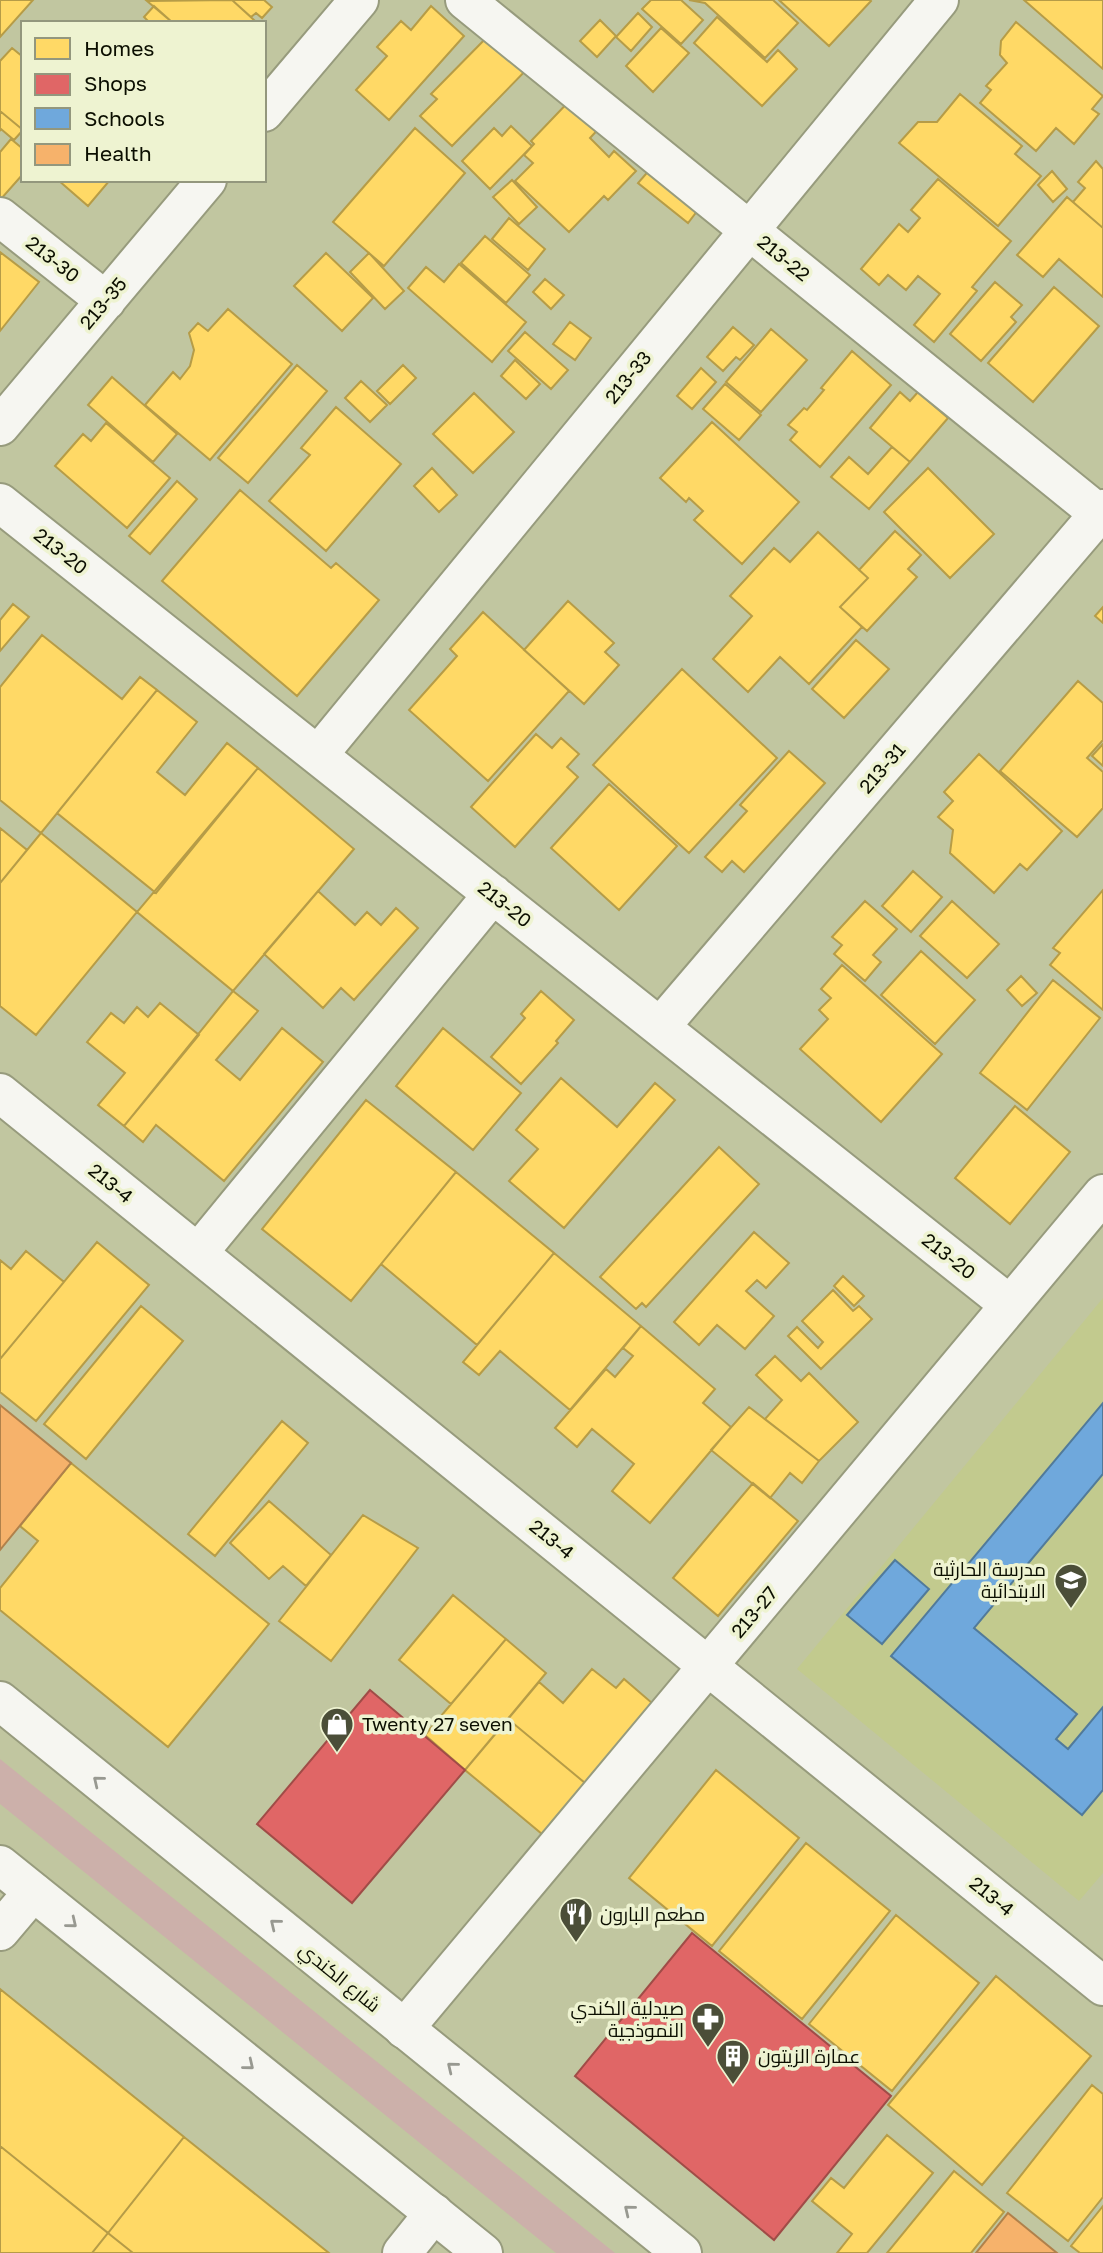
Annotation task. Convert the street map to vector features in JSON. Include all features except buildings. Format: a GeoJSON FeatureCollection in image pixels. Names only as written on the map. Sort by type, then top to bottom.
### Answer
{"type":"FeatureCollection","features":[{"type":"Feature","properties":{"kind":"street"},"geometry":{"type":"LineString","coordinates":[[266,110],[359,0]]}},
{"type":"Feature","properties":{"kind":"street","name":"213-22"},"geometry":{"type":"LineString","coordinates":[[465,0],[1102,513]]}},
{"type":"Feature","properties":{"kind":"street","name":"213-33"},"geometry":{"type":"LineString","coordinates":[[318,755],[939,0]]}},
{"type":"Feature","properties":{"kind":"street","name":"213-35"},"geometry":{"type":"LineString","coordinates":[[0,426],[205,182]]}},
{"type":"Feature","properties":{"kind":"street","name":"213-30"},"geometry":{"type":"LineString","coordinates":[[0,217],[106,300]]}},
{"type":"Feature","properties":{"kind":"street","name":"213-20"},"geometry":{"type":"LineString","coordinates":[[0,503],[1010,1305]]}},
{"type":"Feature","properties":{"kind":"street","name":"213-31"},"geometry":{"type":"LineString","coordinates":[[660,1027],[1102,513]]}},
{"type":"Feature","properties":{"kind":"street"},"geometry":{"type":"LineString","coordinates":[[198,1253],[493,894]]}},
{"type":"Feature","properties":{"kind":"street","name":"213-4"},"geometry":{"type":"LineString","coordinates":[[6,1110],[198,1253],[708,1666],[1100,1978]]}},
{"type":"Feature","properties":{"kind":"street","name":"213-27"},"geometry":{"type":"LineString","coordinates":[[404,2029],[1103,1194]]}},
{"type":"Feature","properties":{"kind":"street","name":"شارع الكندي"},"geometry":{"type":"LineString","coordinates":[[0,1700],[682,2253]]}},
{"type":"Feature","properties":{"kind":"street"},"geometry":{"type":"LineString","coordinates":[[0,1865],[483,2253]]}},
{"type":"Feature","properties":{"kind":"street"},"geometry":{"type":"LineString","coordinates":[[0,1931],[33,1892]]}},
{"type":"Feature","properties":{"kind":"street"},"geometry":{"type":"LineString","coordinates":[[402,2253],[434,2213]]}},
{"type":"Feature","properties":{"kind":"shaded area"},"geometry":{"type":"Polygon","coordinates":[[[1103,1298],[1103,1873],[1079,1901],[797,1669],[1103,1298]]]}},
{"type":"Feature","properties":{"kind":"shaded area"},"geometry":{"type":"Polygon","coordinates":[[[0,1759],[615,2253],[556,2253],[0,1804],[0,1759]]]}},
{"type":"Feature","properties":{"kind":"place","name":"مدرسة الحارثية الابتدائية"},"geometry":{"type":"Point","coordinates":[1071,1610]}},
{"type":"Feature","properties":{"kind":"place","name":"Twenty 27 seven"},"geometry":{"type":"Point","coordinates":[337,1754]}},
{"type":"Feature","properties":{"kind":"place","name":"مطعم البارون"},"geometry":{"type":"Point","coordinates":[576,1944]}},
{"type":"Feature","properties":{"kind":"place","name":"صيدلية الكندي النموذجية"},"geometry":{"type":"Point","coordinates":[708,2049]}},
{"type":"Feature","properties":{"kind":"place","name":"عمارة الزيتون"},"geometry":{"type":"Point","coordinates":[733,2086]}}]}
